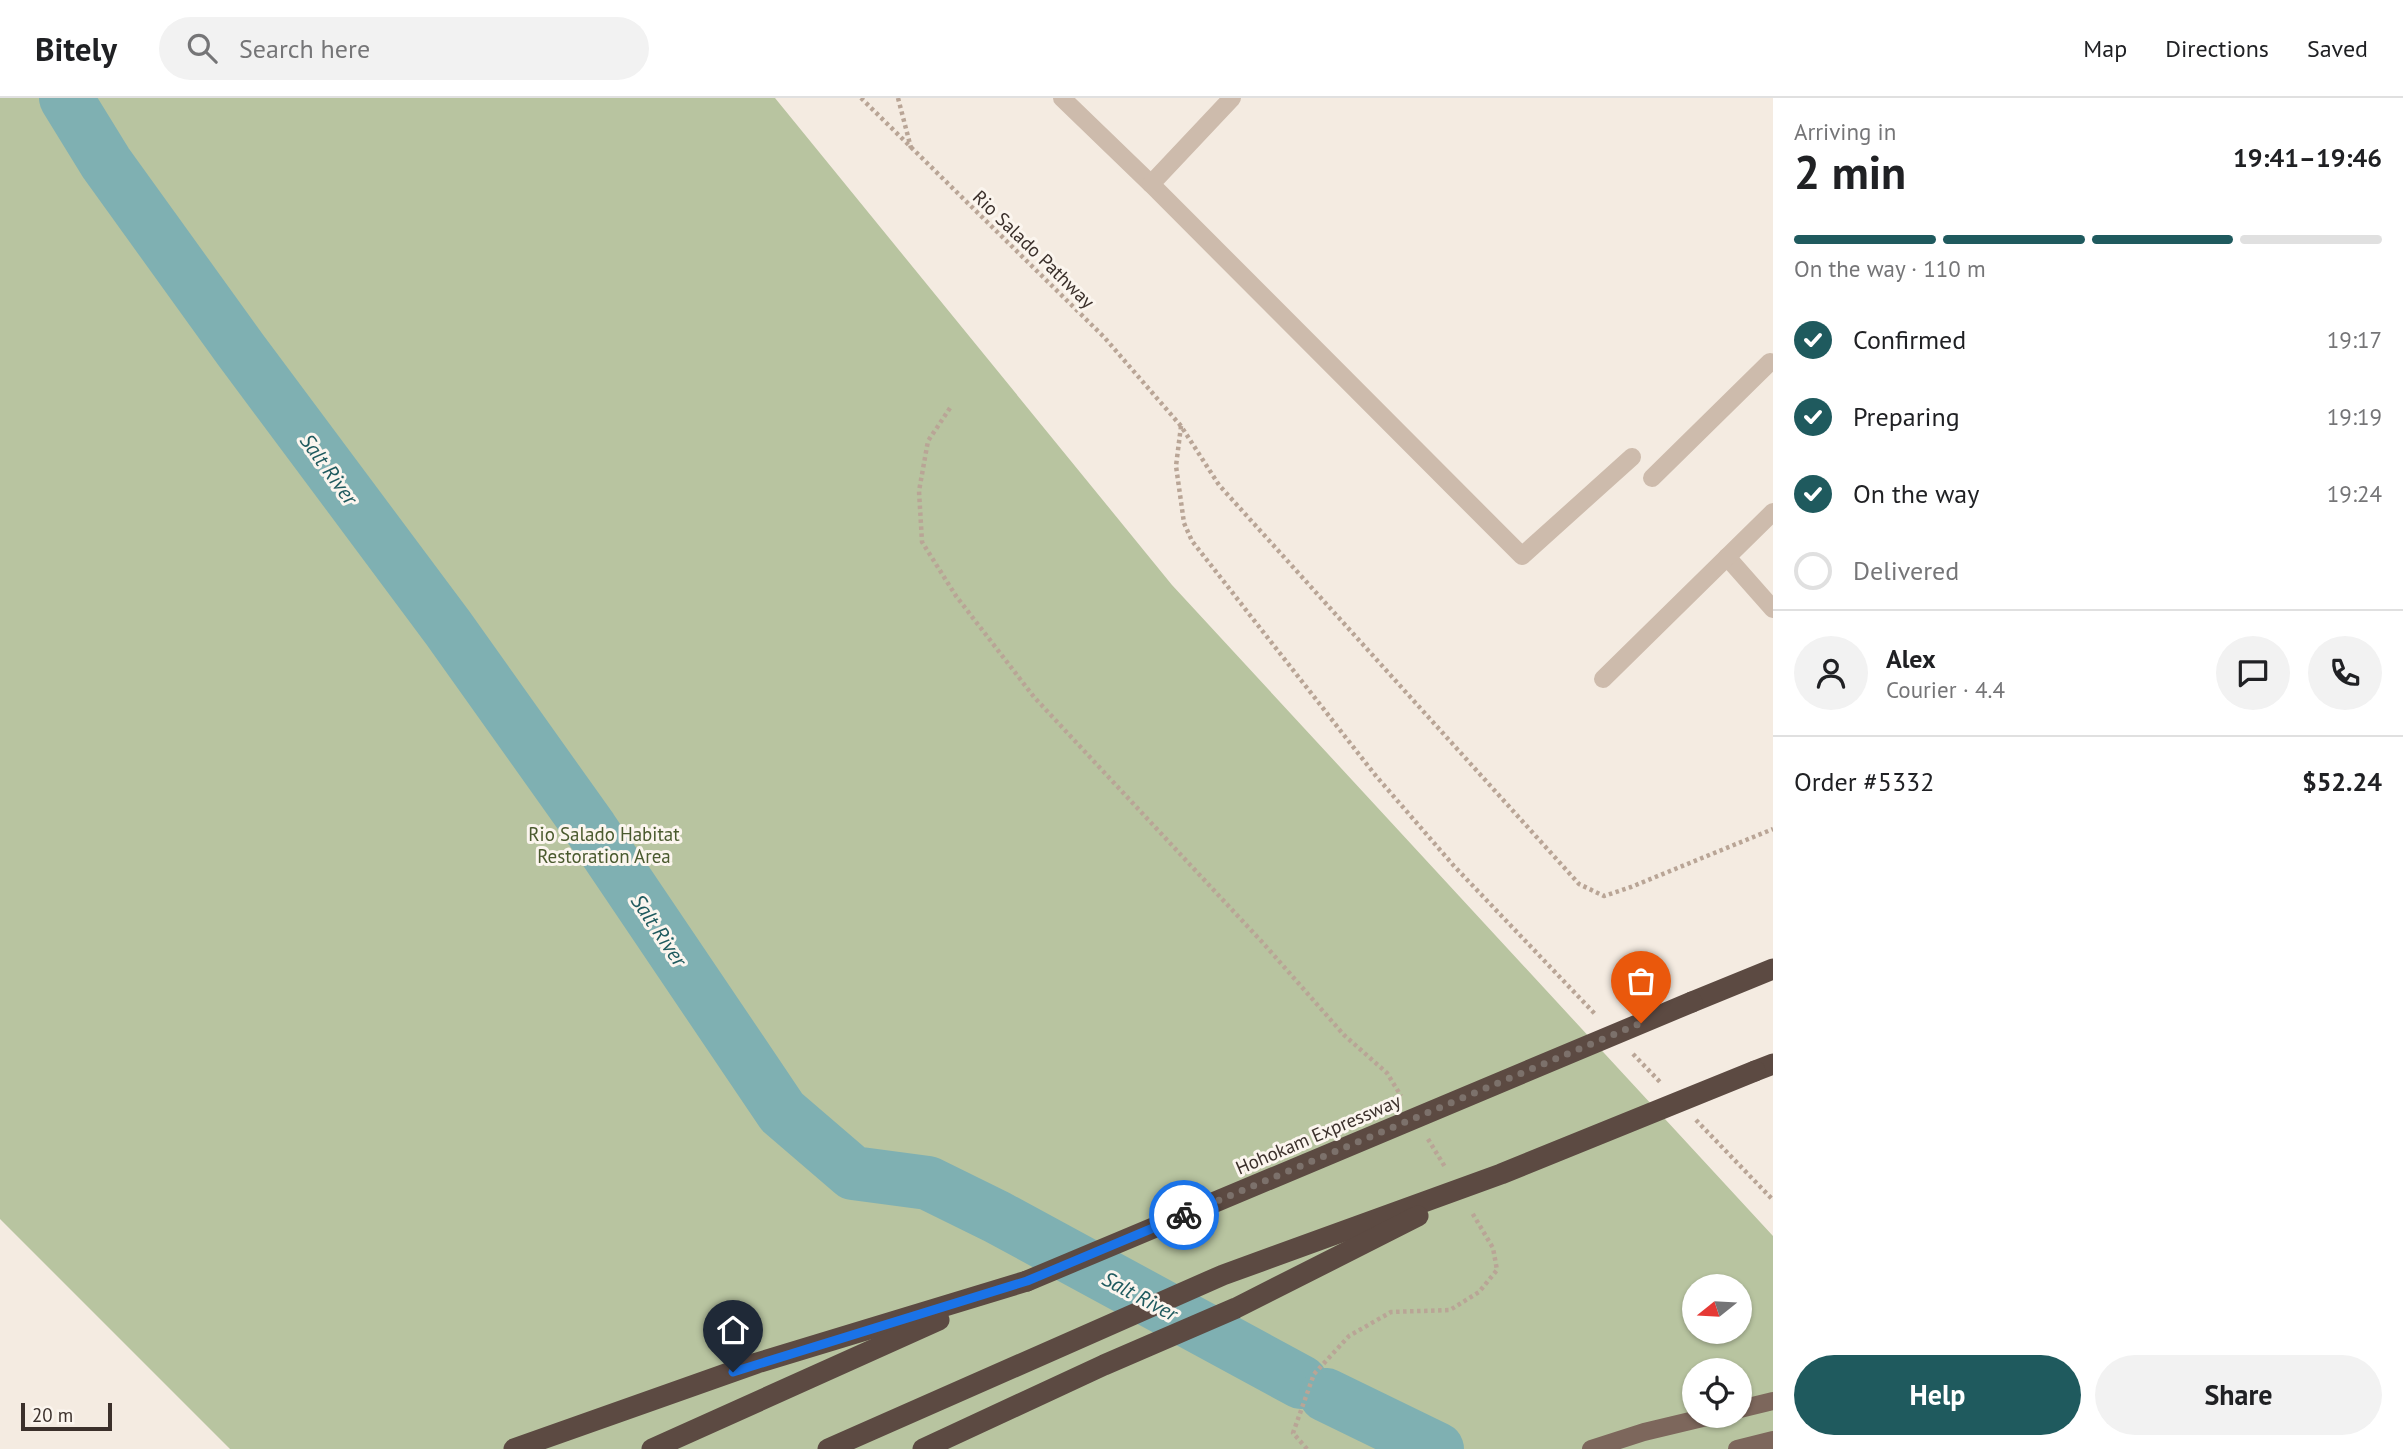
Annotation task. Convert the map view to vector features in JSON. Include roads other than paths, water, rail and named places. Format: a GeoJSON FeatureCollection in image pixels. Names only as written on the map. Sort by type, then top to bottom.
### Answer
{"type":"FeatureCollection","features":[{"type":"Feature","properties":{"kind":"highway","name":"Hohokam Expressway"},"geometry":{"type":"LineString","coordinates":[[652,1449],[1027,1281],[1773,969]]}},
{"type":"Feature","properties":{"kind":"highway"},"geometry":{"type":"LineString","coordinates":[[828,1449],[1223,1275],[1501,1174],[1764,1067]]}},
{"type":"Feature","properties":{"kind":"highway"},"geometry":{"type":"LineString","coordinates":[[923,1449],[1236,1308],[1501,1174]]}},
{"type":"Feature","properties":{"kind":"highway"},"geometry":{"type":"LineString","coordinates":[[514,1449],[757,1363],[1027,1281]]}},
{"type":"Feature","properties":{"kind":"main road"},"geometry":{"type":"LineString","coordinates":[[1752,1406],[1773,1401]]}},
{"type":"Feature","properties":{"kind":"main road"},"geometry":{"type":"LineString","coordinates":[[1591,1449],[1682,1423]]}},
{"type":"Feature","properties":{"kind":"main road"},"geometry":{"type":"LineString","coordinates":[[1737,1449],[1773,1440]]}},
{"type":"Feature","properties":{"kind":"lane"},"geometry":{"type":"LineString","coordinates":[[1062,98],[1521,556],[1632,457]]}},
{"type":"Feature","properties":{"kind":"lane"},"geometry":{"type":"LineString","coordinates":[[1151,184],[1232,98]]}},
{"type":"Feature","properties":{"kind":"lane"},"geometry":{"type":"LineString","coordinates":[[1652,478],[1770,362]]}},
{"type":"Feature","properties":{"kind":"lane"},"geometry":{"type":"LineString","coordinates":[[1604,679],[1773,512]]}},
{"type":"Feature","properties":{"kind":"lane"},"geometry":{"type":"LineString","coordinates":[[1727,557],[1773,609]]}},
{"type":"Feature","properties":{"kind":"waterway","name":"Salt River"},"geometry":{"type":"LineString","coordinates":[[66,98],[106,163],[240,349],[448,628],[591,829],[782,1112],[853,1173],[928,1183],[997,1217],[1301,1382]]}},
{"type":"Feature","properties":{"kind":"waterway","name":"Salt River"},"geometry":{"type":"LineString","coordinates":[[1326,1395],[1437,1449]]}},
{"type":"Feature","properties":{"kind":"park label","name":"Rio Salado Habitat Restoration Area"},"geometry":{"type":"Point","coordinates":[604,845]}}]}
